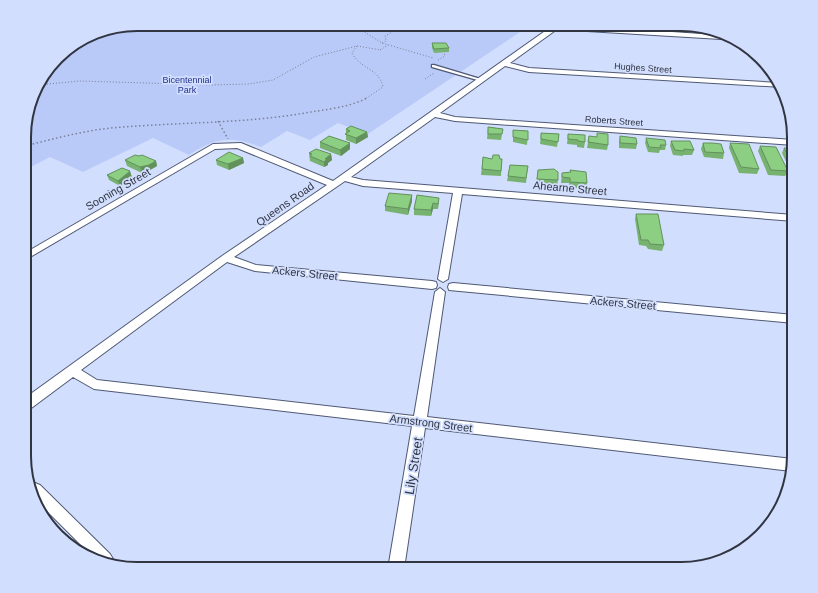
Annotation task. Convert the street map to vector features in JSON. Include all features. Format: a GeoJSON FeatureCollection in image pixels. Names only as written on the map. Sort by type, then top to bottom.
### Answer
{"type":"FeatureCollection","features":[{"type":"Feature","properties":{"kind":"street","name":"Queens Road"},"geometry":{"type":"LineString","coordinates":[[31,401],[226,258],[334,185],[551,31]]}},
{"type":"Feature","properties":{"kind":"street"},"geometry":{"type":"LineString","coordinates":[[627,31],[710,35]]}},
{"type":"Feature","properties":{"kind":"street","name":"Hughes Street"},"geometry":{"type":"LineString","coordinates":[[505,64],[529,70],[773,85]]}},
{"type":"Feature","properties":{"kind":"street","name":"Roberts Street"},"geometry":{"type":"LineString","coordinates":[[434,114],[455,119],[787,143]]}},
{"type":"Feature","properties":{"kind":"street"},"geometry":{"type":"LineString","coordinates":[[227,145],[238,145],[334,185]]}},
{"type":"Feature","properties":{"kind":"street","name":"Sooning Street"},"geometry":{"type":"LineString","coordinates":[[31,253],[213,147],[227,145]]}},
{"type":"Feature","properties":{"kind":"street","name":"Ahearne Street"},"geometry":{"type":"LineString","coordinates":[[344,178],[363,183],[787,217]]}},
{"type":"Feature","properties":{"kind":"street"},"geometry":{"type":"LineString","coordinates":[[443,279],[458,191]]}},
{"type":"Feature","properties":{"kind":"street","name":"Ackers Street"},"geometry":{"type":"LineString","coordinates":[[226,258],[254,268],[436,289]]}},
{"type":"Feature","properties":{"kind":"street"},"geometry":{"type":"LineString","coordinates":[[443,279],[451,282],[453,287],[450,291],[436,289],[434,282],[443,279]]}},
{"type":"Feature","properties":{"kind":"street","name":"Ackers Street"},"geometry":{"type":"LineString","coordinates":[[453,287],[787,318]]}},
{"type":"Feature","properties":{"kind":"street","name":"Lily Street"},"geometry":{"type":"LineString","coordinates":[[397,562],[420,422],[436,289]]}},
{"type":"Feature","properties":{"kind":"street","name":"Armstrong Street"},"geometry":{"type":"LineString","coordinates":[[73,371],[94,384],[787,464]]}},
{"type":"Feature","properties":{"kind":"street"},"geometry":{"type":"LineString","coordinates":[[38,493],[101,555]]}},
{"type":"Feature","properties":{"kind":"lane"},"geometry":{"type":"LineString","coordinates":[[433,66],[482,80]]}},
{"type":"Feature","properties":{"kind":"path"},"geometry":{"type":"LineString","coordinates":[[363,31],[388,46],[444,62]]}},
{"type":"Feature","properties":{"kind":"path"},"geometry":{"type":"LineString","coordinates":[[382,43],[386,41],[385,36],[391,31]]}},
{"type":"Feature","properties":{"kind":"path"},"geometry":{"type":"LineString","coordinates":[[45,84],[80,81],[212,85],[249,84],[274,80],[314,57],[357,46],[381,50],[388,46]]}},
{"type":"Feature","properties":{"kind":"path"},"geometry":{"type":"LineString","coordinates":[[31,145],[92,131],[310,114],[348,106],[374,95],[383,87],[383,82],[379,76],[354,59],[352,53],[357,46]]}},
{"type":"Feature","properties":{"kind":"path"},"geometry":{"type":"LineString","coordinates":[[439,60],[445,56],[444,54]]}},
{"type":"Feature","properties":{"kind":"path"},"geometry":{"type":"LineString","coordinates":[[425,79],[438,71]]}},
{"type":"Feature","properties":{"kind":"path"},"geometry":{"type":"LineString","coordinates":[[218,121],[228,139],[227,145]]}},
{"type":"Feature","properties":{"kind":"green space","name":"Bicentennial Park"},"geometry":{"type":"Polygon","coordinates":[[[137,31],[522,31],[368,134],[338,123],[310,140],[287,131],[261,147],[241,141],[224,140],[207,145],[189,155],[153,138],[83,172],[50,157],[31,167],[33,116],[45,84],[57,67],[78,49],[90,42],[116,33],[137,31]]]}},
{"type":"Feature","properties":{"kind":"building"},"geometry":{"type":"Polygon","coordinates":[[[432,43],[446,43],[449,48],[434,49],[432,43]]]}},
{"type":"Feature","properties":{"kind":"building"},"geometry":{"type":"Polygon","coordinates":[[[351,126],[367,132],[356,138],[345,134],[350,131],[346,129],[351,126]]]}},
{"type":"Feature","properties":{"kind":"building"},"geometry":{"type":"Polygon","coordinates":[[[488,127],[503,129],[502,134],[488,134],[488,127]]]}},
{"type":"Feature","properties":{"kind":"building"},"geometry":{"type":"Polygon","coordinates":[[[513,130],[528,131],[528,140],[513,137],[513,130]]]}},
{"type":"Feature","properties":{"kind":"building"},"geometry":{"type":"Polygon","coordinates":[[[541,133],[559,134],[558,142],[541,139],[541,133]]]}},
{"type":"Feature","properties":{"kind":"building"},"geometry":{"type":"Polygon","coordinates":[[[597,133],[608,134],[608,145],[588,142],[589,136],[597,137],[597,133]]]}},
{"type":"Feature","properties":{"kind":"building"},"geometry":{"type":"Polygon","coordinates":[[[568,134],[585,135],[585,142],[568,139],[568,134]]]}},
{"type":"Feature","properties":{"kind":"building"},"geometry":{"type":"Polygon","coordinates":[[[329,136],[350,143],[340,150],[320,142],[329,136]]]}},
{"type":"Feature","properties":{"kind":"building"},"geometry":{"type":"Polygon","coordinates":[[[620,136],[636,138],[637,144],[620,143],[620,136]]]}},
{"type":"Feature","properties":{"kind":"building"},"geometry":{"type":"Polygon","coordinates":[[[646,138],[665,140],[666,145],[660,145],[661,148],[649,147],[646,138]]]}},
{"type":"Feature","properties":{"kind":"building"},"geometry":{"type":"Polygon","coordinates":[[[671,141],[690,141],[694,150],[675,150],[671,141]]]}},
{"type":"Feature","properties":{"kind":"building"},"geometry":{"type":"Polygon","coordinates":[[[703,143],[721,144],[724,153],[705,152],[703,143]]]}},
{"type":"Feature","properties":{"kind":"building"},"geometry":{"type":"Polygon","coordinates":[[[730,143],[749,144],[759,169],[741,167],[730,143]]]}},
{"type":"Feature","properties":{"kind":"building"},"geometry":{"type":"Polygon","coordinates":[[[760,146],[776,147],[787,169],[787,171],[771,170],[760,146]]]}},
{"type":"Feature","properties":{"kind":"building"},"geometry":{"type":"Polygon","coordinates":[[[316,149],[331,154],[325,159],[327,159],[324,162],[310,156],[312,154],[309,153],[316,149]]]}},
{"type":"Feature","properties":{"kind":"building"},"geometry":{"type":"Polygon","coordinates":[[[229,152],[243,158],[228,164],[216,160],[229,152]]]}},
{"type":"Feature","properties":{"kind":"building"},"geometry":{"type":"Polygon","coordinates":[[[135,155],[142,155],[156,161],[149,165],[140,167],[125,160],[135,155]]]}},
{"type":"Feature","properties":{"kind":"building"},"geometry":{"type":"Polygon","coordinates":[[[493,155],[499,155],[500,159],[502,159],[501,171],[482,169],[483,157],[492,159],[493,155]]]}},
{"type":"Feature","properties":{"kind":"building"},"geometry":{"type":"Polygon","coordinates":[[[510,165],[528,166],[526,178],[508,176],[510,165]]]}},
{"type":"Feature","properties":{"kind":"building"},"geometry":{"type":"Polygon","coordinates":[[[122,168],[130,171],[118,181],[107,175],[122,168]]]}},
{"type":"Feature","properties":{"kind":"building"},"geometry":{"type":"Polygon","coordinates":[[[554,169],[558,172],[558,180],[537,179],[538,170],[554,169]]]}},
{"type":"Feature","properties":{"kind":"building"},"geometry":{"type":"Polygon","coordinates":[[[570,170],[586,172],[587,183],[570,182],[570,178],[562,177],[562,173],[571,172],[570,170]]]}},
{"type":"Feature","properties":{"kind":"building"},"geometry":{"type":"Polygon","coordinates":[[[389,193],[412,195],[408,209],[385,206],[389,193]]]}},
{"type":"Feature","properties":{"kind":"building"},"geometry":{"type":"Polygon","coordinates":[[[417,195],[439,198],[438,204],[433,203],[431,210],[414,209],[417,195]]]}},
{"type":"Feature","properties":{"kind":"building"},"geometry":{"type":"Polygon","coordinates":[[[636,214],[658,214],[664,245],[650,244],[648,240],[641,240],[636,214]]]}}]}
